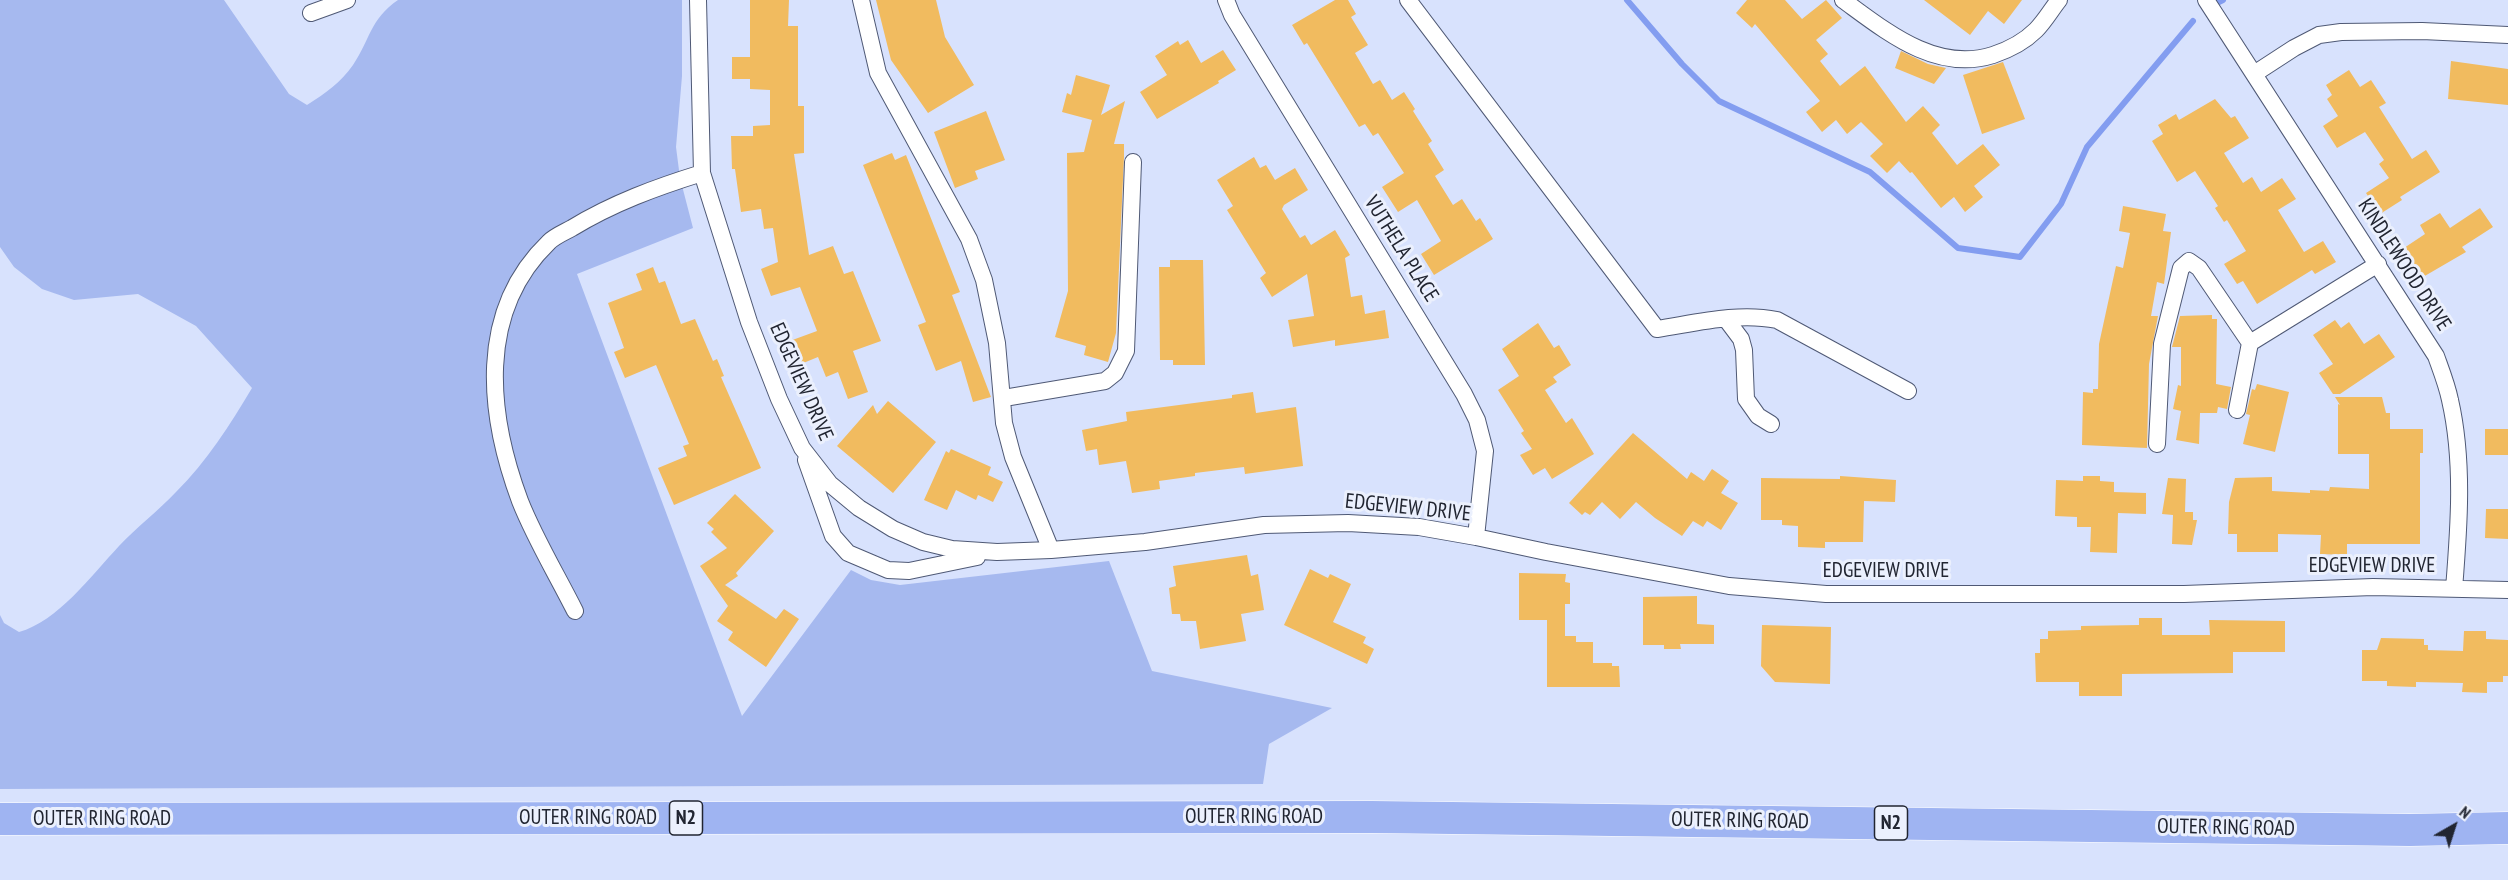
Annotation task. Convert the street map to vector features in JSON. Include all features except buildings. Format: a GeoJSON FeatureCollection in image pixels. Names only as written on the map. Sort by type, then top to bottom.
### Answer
{"type":"FeatureCollection","features":[{"type":"Feature","properties":{"kind":"highway","name":"OUTER RING ROAD"},"geometry":{"type":"LineString","coordinates":[[0,819],[1372,817],[2410,830],[2508,828]]}},
{"type":"Feature","properties":{"kind":"street"},"geometry":{"type":"LineString","coordinates":[[310,14],[347,0]]}},
{"type":"Feature","properties":{"kind":"street","name":"EDGEVIEW DRIVE"},"geometry":{"type":"LineString","coordinates":[[698,0],[702,173],[749,322],[802,448],[830,484],[859,508],[893,529],[923,542],[952,549],[997,552],[1051,550],[1145,542],[1264,525],[1348,523],[1419,527],[1730,586],[1826,594],[2172,594],[2373,587],[2508,590]]}},
{"type":"Feature","properties":{"kind":"street"},"geometry":{"type":"LineString","coordinates":[[861,0],[878,73],[969,239],[984,280],[997,343],[1004,398],[1004,423],[1013,457],[1051,550]]}},
{"type":"Feature","properties":{"kind":"street","name":"VUTHELA PLACE"},"geometry":{"type":"LineString","coordinates":[[1226,0],[1232,15],[1464,394],[1477,420],[1485,451],[1476,537]]}},
{"type":"Feature","properties":{"kind":"street"},"geometry":{"type":"LineString","coordinates":[[1408,0],[1657,329],[1759,316],[1777,320],[1908,391]]}},
{"type":"Feature","properties":{"kind":"street"},"geometry":{"type":"LineString","coordinates":[[1843,0],[1918,51],[1948,59],[1972,61],[2006,51],[2036,31],[2059,0]]}},
{"type":"Feature","properties":{"kind":"street","name":"KINDLEWOOD DRIVE"},"geometry":{"type":"LineString","coordinates":[[2206,0],[2436,356],[2450,399],[2457,445],[2458,537],[2454,589]]}},
{"type":"Feature","properties":{"kind":"street"},"geometry":{"type":"LineString","coordinates":[[2254,74],[2319,35],[2422,31],[2508,35]]}},
{"type":"Feature","properties":{"kind":"street"},"geometry":{"type":"LineString","coordinates":[[1004,398],[1105,381],[1122,363],[1126,351],[1133,162]]}},
{"type":"Feature","properties":{"kind":"street"},"geometry":{"type":"LineString","coordinates":[[575,611],[521,502],[498,429],[495,361],[504,309],[522,273],[550,241],[594,214],[642,193],[702,173]]}},
{"type":"Feature","properties":{"kind":"street"},"geometry":{"type":"LineString","coordinates":[[2157,444],[2162,344],[2169,310],[2185,262],[2194,262],[2199,268],[2250,343],[2237,410]]}},
{"type":"Feature","properties":{"kind":"street"},"geometry":{"type":"LineString","coordinates":[[2250,343],[2378,264]]}},
{"type":"Feature","properties":{"kind":"street"},"geometry":{"type":"LineString","coordinates":[[1726,319],[1741,339],[1744,350],[1746,399],[1758,416],[1771,424]]}},
{"type":"Feature","properties":{"kind":"street"},"geometry":{"type":"LineString","coordinates":[[802,448],[832,536],[848,553],[868,564],[888,570],[909,571],[997,552]]}},
{"type":"Feature","properties":{"kind":"shaded area"},"geometry":{"type":"Polygon","coordinates":[[[0,0],[224,0],[289,94],[307,105],[343,77],[359,56],[376,22],[398,0],[682,0],[682,76],[676,147],[680,178],[693,228],[577,274],[742,716],[851,570],[871,580],[900,585],[1109,561],[1152,671],[1332,708],[1269,744],[1263,784],[0,789],[0,615],[4,623],[19,632],[33,627],[60,608],[198,468],[252,388],[196,326],[138,294],[74,300],[42,289],[14,267],[0,247],[0,0]]]}},
{"type":"Feature","properties":{"kind":"waterway"},"geometry":{"type":"LineString","coordinates":[[1627,0],[1682,64],[1719,101],[1870,172],[1958,248],[2020,257],[2061,204],[2087,147],[2193,21]]}},
{"type":"Feature","properties":{"kind":"waterway"},"geometry":{"type":"LineString","coordinates":[[2219,2],[2223,0]]}}]}
